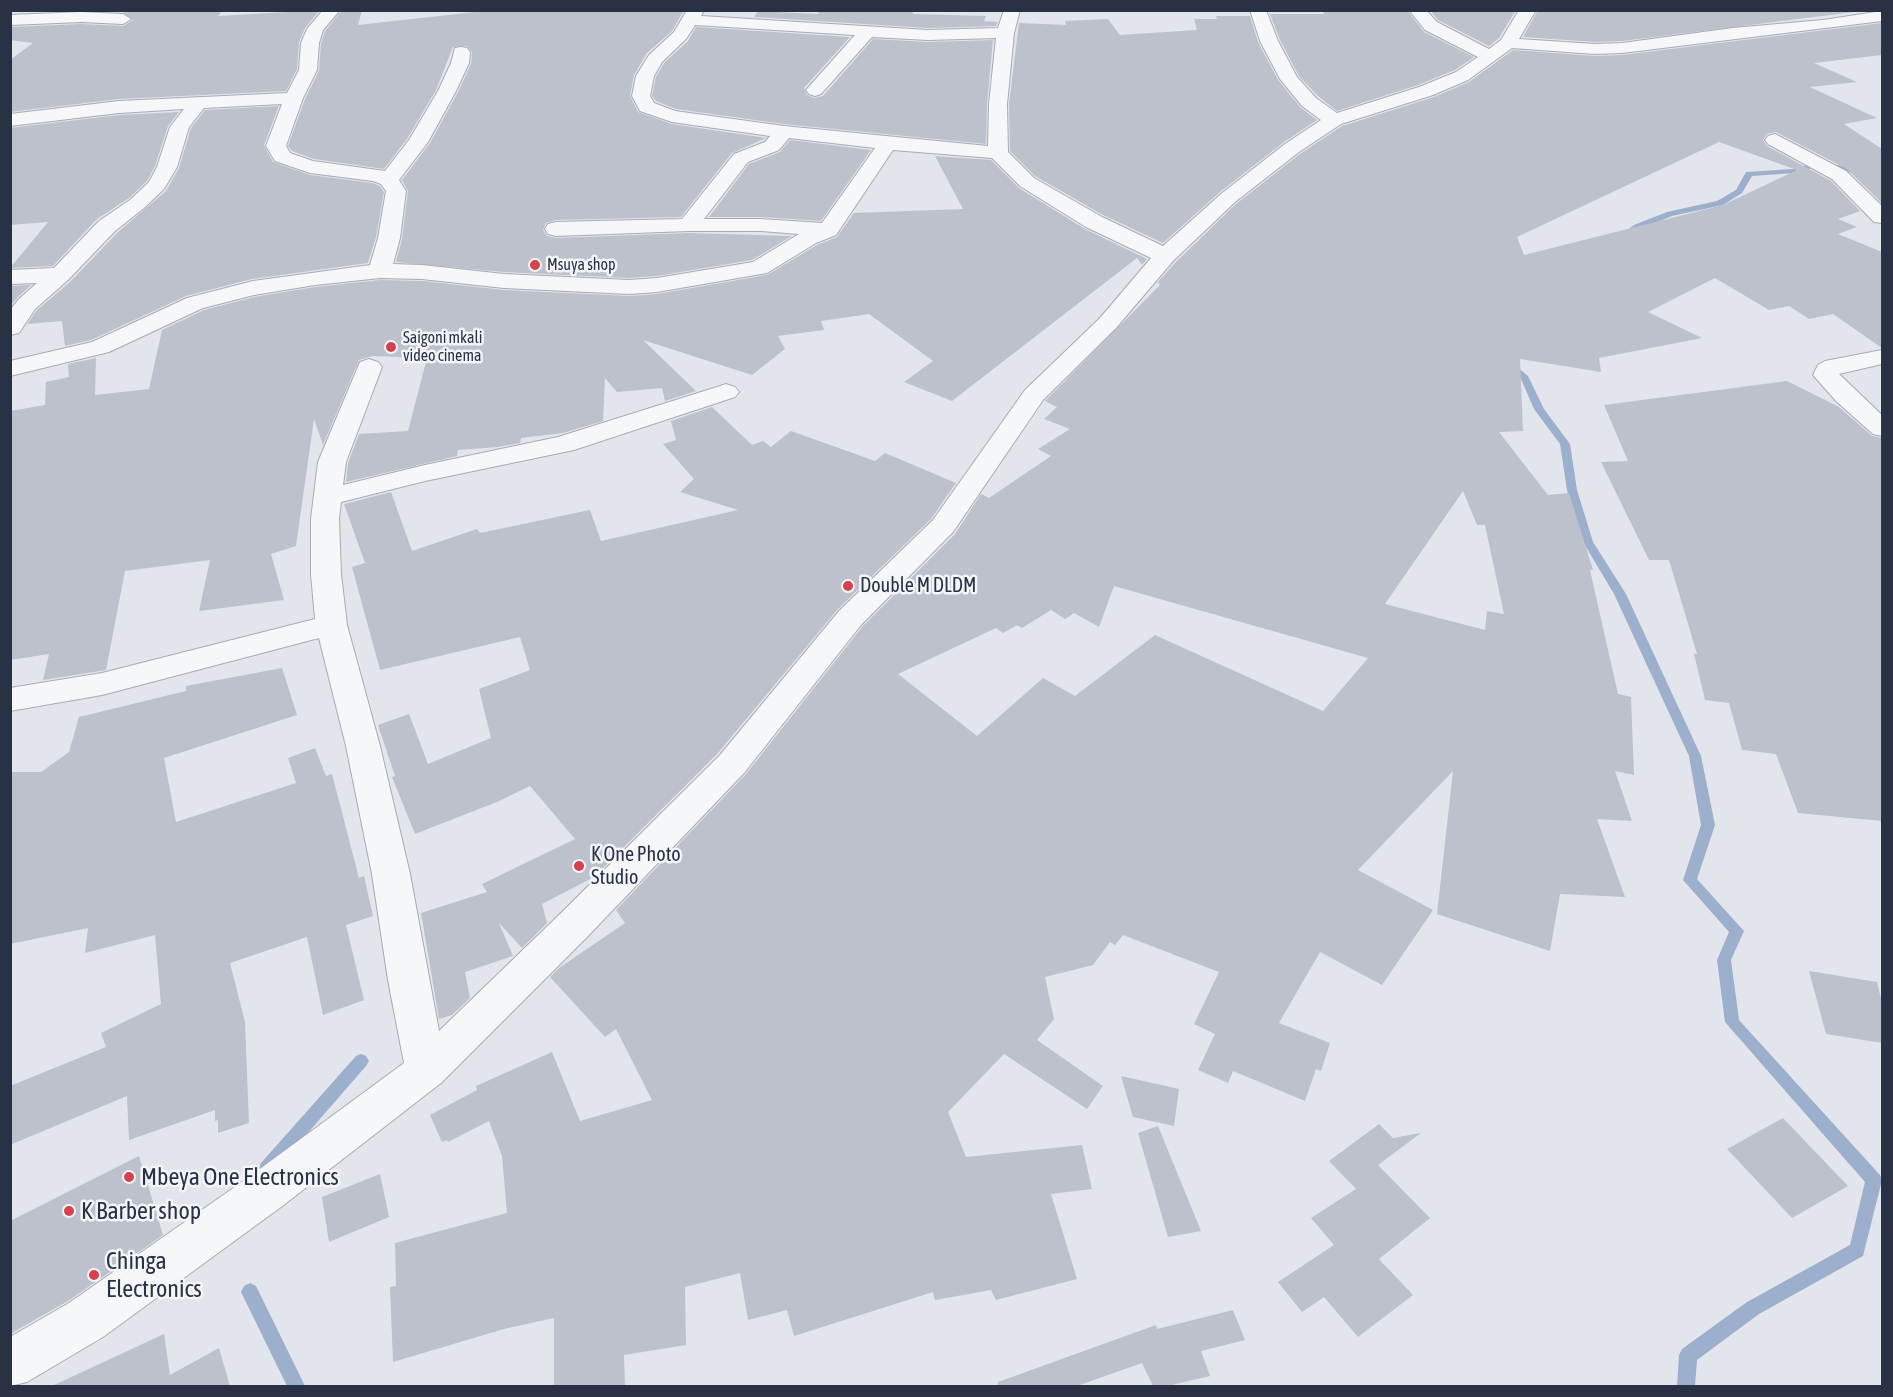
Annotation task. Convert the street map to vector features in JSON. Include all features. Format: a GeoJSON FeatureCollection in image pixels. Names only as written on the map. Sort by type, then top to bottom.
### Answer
{"type":"FeatureCollection","features":[{"type":"Feature","properties":{"kind":"street"},"geometry":{"type":"LineString","coordinates":[[332,10],[315,29],[310,43],[308,70],[294,98],[276,146],[282,158],[310,167],[377,175],[389,180],[396,190],[389,238],[380,271]]}},
{"type":"Feature","properties":{"kind":"street"},"geometry":{"type":"LineString","coordinates":[[815,90],[865,31],[868,10]]}},
{"type":"Feature","properties":{"kind":"street"},"geometry":{"type":"LineString","coordinates":[[998,153],[998,105],[1005,33],[1012,12],[1033,10]]}},
{"type":"Feature","properties":{"kind":"street"},"geometry":{"type":"LineString","coordinates":[[1258,10],[1269,41],[1289,79],[1309,102],[1334,120]]}},
{"type":"Feature","properties":{"kind":"street"},"geometry":{"type":"LineString","coordinates":[[1417,10],[1431,26],[1490,56]]}},
{"type":"Feature","properties":{"kind":"street"},"geometry":{"type":"LineString","coordinates":[[10,1365],[86,1320],[275,1185],[426,1070],[574,925],[732,764],[850,618],[943,526],[1035,395],[1108,323],[1165,256],[1228,198],[1292,148],[1334,120],[1426,92],[1462,76],[1508,44],[1528,10]]}},
{"type":"Feature","properties":{"kind":"street"},"geometry":{"type":"LineString","coordinates":[[1005,33],[928,34],[865,31],[693,15],[680,35],[656,59],[645,76],[641,96],[646,106],[672,116],[888,144],[998,153],[1027,182],[1094,222],[1165,256]]}},
{"type":"Feature","properties":{"kind":"street"},"geometry":{"type":"LineString","coordinates":[[1508,44],[1595,49],[1622,48],[1882,16]]}},
{"type":"Feature","properties":{"kind":"street"},"geometry":{"type":"LineString","coordinates":[[10,20],[81,17],[123,19]]}},
{"type":"Feature","properties":{"kind":"street"},"geometry":{"type":"LineString","coordinates":[[389,180],[418,142],[447,91],[460,63],[461,52]]}},
{"type":"Feature","properties":{"kind":"street"},"geometry":{"type":"LineString","coordinates":[[10,120],[119,107],[294,98]]}},
{"type":"Feature","properties":{"kind":"street"},"geometry":{"type":"LineString","coordinates":[[10,328],[27,304],[60,275],[107,226],[137,204],[157,185],[167,167],[180,126],[198,103]]}},
{"type":"Feature","properties":{"kind":"street"},"geometry":{"type":"LineString","coordinates":[[687,225],[741,158],[772,146],[784,132]]}},
{"type":"Feature","properties":{"kind":"street"},"geometry":{"type":"LineString","coordinates":[[1775,140],[1839,175],[1882,217]]}},
{"type":"Feature","properties":{"kind":"street"},"geometry":{"type":"LineString","coordinates":[[10,369],[100,347],[195,303],[273,285],[380,271],[461,275],[504,281],[588,286],[657,285],[759,268],[808,238],[828,230],[888,144]]}},
{"type":"Feature","properties":{"kind":"street"},"geometry":{"type":"LineString","coordinates":[[556,229],[761,225],[828,230]]}},
{"type":"Feature","properties":{"kind":"street"},"geometry":{"type":"LineString","coordinates":[[10,277],[60,275]]}},
{"type":"Feature","properties":{"kind":"street"},"geometry":{"type":"LineString","coordinates":[[1882,357],[1834,366],[1827,370],[1826,375],[1845,396],[1882,428]]}},
{"type":"Feature","properties":{"kind":"street"},"geometry":{"type":"LineString","coordinates":[[369,367],[332,462],[325,519],[326,574],[331,625],[363,746],[391,874],[408,980],[426,1070]]}},
{"type":"Feature","properties":{"kind":"street"},"geometry":{"type":"LineString","coordinates":[[327,497],[425,473],[564,444],[726,392]]}},
{"type":"Feature","properties":{"kind":"street"},"geometry":{"type":"LineString","coordinates":[[10,700],[102,684],[331,625]]}},
{"type":"Feature","properties":{"kind":"building"},"geometry":{"type":"Polygon","coordinates":[[[97,10],[223,10],[218,16],[320,10],[305,28],[299,42],[297,69],[286,91],[119,99],[10,112],[10,60],[33,43],[10,40],[10,27],[81,24],[123,26],[133,20],[123,12],[97,10]]]}},
{"type":"Feature","properties":{"kind":"building"},"geometry":{"type":"Polygon","coordinates":[[[342,10],[362,10],[358,25],[493,10],[684,10],[672,31],[647,53],[634,75],[630,96],[638,112],[672,124],[766,138],[732,153],[681,217],[556,220],[546,223],[543,230],[547,236],[556,238],[688,233],[792,236],[752,260],[657,276],[629,278],[504,272],[396,262],[402,239],[408,191],[402,180],[430,143],[458,92],[471,64],[472,52],[467,46],[453,47],[436,90],[407,139],[384,169],[314,159],[292,151],[288,146],[305,99],[319,71],[321,43],[325,31],[342,10]]]}},
{"type":"Feature","properties":{"kind":"building"},"geometry":{"type":"Polygon","coordinates":[[[819,10],[912,10],[913,14],[986,16],[984,21],[998,22],[996,26],[928,28],[754,17],[758,11],[818,14],[819,10]]]}},
{"type":"Feature","properties":{"kind":"building"},"geometry":{"type":"Polygon","coordinates":[[[1322,10],[1407,10],[1424,32],[1474,57],[1455,70],[1418,85],[1337,111],[1318,96],[1299,76],[1280,40],[1270,14],[1324,14],[1322,10]]]}},
{"type":"Feature","properties":{"kind":"building"},"geometry":{"type":"Polygon","coordinates":[[[1430,10],[1516,10],[1499,38],[1489,46],[1438,20],[1430,10]]]}},
{"type":"Feature","properties":{"kind":"building"},"geometry":{"type":"Polygon","coordinates":[[[1538,10],[1870,10],[1622,41],[1595,42],[1523,37],[1538,10]]]}},
{"type":"Feature","properties":{"kind":"building"},"geometry":{"type":"Polygon","coordinates":[[[1216,16],[1250,16],[1258,42],[1278,80],[1300,107],[1317,120],[1284,142],[1220,192],[1163,243],[1103,215],[1035,176],[1010,151],[1009,104],[1019,23],[1066,25],[1065,21],[1108,19],[1120,35],[1197,30],[1194,19],[1217,19],[1216,16]]]}},
{"type":"Feature","properties":{"kind":"building"},"geometry":{"type":"Polygon","coordinates":[[[1882,23],[1882,55],[1814,63],[1857,82],[1810,87],[1877,118],[1844,124],[1882,149],[1882,203],[1847,169],[1776,132],[1767,134],[1763,140],[1767,146],[1831,181],[1860,211],[1838,219],[1857,227],[1838,234],[1882,252],[1882,348],[1833,314],[1809,319],[1789,306],[1769,310],[1715,278],[1648,312],[1702,338],[1599,358],[1601,372],[1520,359],[1523,431],[1499,432],[1548,495],[1569,493],[1593,570],[1590,570],[1618,694],[1631,697],[1634,775],[1615,771],[1632,821],[1597,819],[1625,897],[1560,894],[1550,951],[1437,914],[1453,771],[1358,870],[1433,910],[1382,985],[1320,952],[1279,1023],[1330,1043],[1321,1071],[1316,1069],[1305,1101],[1233,1071],[1228,1083],[1198,1070],[1215,1034],[1194,1024],[1219,972],[1123,935],[1115,945],[1110,942],[1093,965],[1045,977],[1054,1019],[1037,1040],[1103,1086],[1087,1109],[1004,1054],[948,1112],[966,1157],[1082,1145],[1092,1189],[1051,1194],[1077,1279],[996,1300],[991,1290],[935,1300],[933,1292],[794,1336],[787,1310],[748,1320],[740,1273],[685,1287],[686,1345],[624,1355],[625,1386],[554,1386],[554,1318],[504,1329],[393,1362],[390,1287],[396,1286],[395,1243],[507,1213],[502,1156],[489,1121],[448,1142],[447,1140],[442,1142],[430,1115],[477,1090],[476,1086],[552,1052],[580,1121],[652,1100],[616,1029],[605,1037],[550,977],[559,968],[625,923],[616,910],[746,774],[863,626],[955,534],[981,494],[989,498],[1051,456],[1038,449],[1070,429],[1044,419],[1057,407],[1045,401],[1160,285],[1158,282],[1175,263],[1236,204],[1300,154],[1342,126],[1434,97],[1469,82],[1513,50],[1595,56],[1622,55],[1882,23]],[[1719,142],[1517,237],[1524,255],[1723,205],[1797,170],[1719,142]],[[1463,491],[1385,604],[1485,630],[1487,611],[1504,614],[1485,525],[1477,525],[1463,491]],[[1114,586],[1099,627],[1074,613],[1065,619],[1051,610],[1022,628],[1017,625],[1003,633],[996,628],[898,674],[977,736],[1043,678],[1075,696],[1155,635],[1323,711],[1368,658],[1114,586]]]}},
{"type":"Feature","properties":{"kind":"building"},"geometry":{"type":"Polygon","coordinates":[[[696,27],[850,37],[804,88],[807,95],[814,98],[823,96],[873,39],[928,42],[993,40],[986,144],[784,124],[676,109],[656,101],[652,96],[656,77],[664,63],[688,41],[696,27]]]}},
{"type":"Feature","properties":{"kind":"building"},"geometry":{"type":"Polygon","coordinates":[[[279,106],[264,145],[273,162],[310,175],[372,183],[380,186],[384,192],[376,237],[368,263],[252,279],[186,296],[91,340],[65,346],[62,321],[27,324],[37,310],[70,282],[117,233],[166,191],[179,168],[191,128],[205,110],[279,106]]]}},
{"type":"Feature","properties":{"kind":"building"},"geometry":{"type":"Polygon","coordinates":[[[179,112],[168,126],[155,166],[147,181],[129,198],[97,219],[53,266],[10,268],[48,222],[10,225],[10,128],[119,115],[179,112]]]}},
{"type":"Feature","properties":{"kind":"building"},"geometry":{"type":"Polygon","coordinates":[[[790,140],[871,150],[821,221],[761,217],[709,217],[749,164],[780,152],[790,140]]]}},
{"type":"Feature","properties":{"kind":"building"},"geometry":{"type":"Polygon","coordinates":[[[935,156],[991,160],[1019,188],[1085,229],[1147,259],[1142,265],[1137,258],[952,401],[904,382],[933,361],[869,314],[821,321],[824,330],[778,336],[785,349],[752,375],[643,340],[696,391],[665,401],[662,388],[617,392],[605,378],[603,421],[563,433],[521,438],[520,443],[458,450],[457,456],[346,482],[348,463],[359,434],[408,431],[427,358],[372,356],[359,360],[323,445],[314,419],[296,546],[271,554],[284,600],[199,611],[210,560],[125,571],[106,670],[43,680],[49,654],[10,660],[10,411],[45,405],[46,382],[69,377],[68,364],[96,358],[95,395],[149,389],[162,330],[204,310],[254,297],[315,287],[380,280],[422,281],[504,290],[629,296],[657,294],[767,275],[817,245],[837,237],[854,213],[963,209],[935,156]]]}},
{"type":"Feature","properties":{"kind":"building"},"geometry":{"type":"Polygon","coordinates":[[[31,285],[18,297],[10,306],[10,286],[31,285]]]}},
{"type":"Feature","properties":{"kind":"building"},"geometry":{"type":"Polygon","coordinates":[[[1787,381],[1839,407],[1872,436],[1882,438],[1882,821],[1798,813],[1776,754],[1742,750],[1729,703],[1705,700],[1694,654],[1697,654],[1669,560],[1649,560],[1601,462],[1628,461],[1604,405],[1787,381]]]}},
{"type":"Feature","properties":{"kind":"building"},"geometry":{"type":"Polygon","coordinates":[[[712,407],[752,445],[763,441],[771,447],[791,431],[875,461],[885,453],[956,483],[931,519],[837,610],[718,753],[594,877],[542,904],[547,923],[522,948],[499,923],[513,956],[465,972],[470,998],[452,1015],[439,1019],[421,913],[487,892],[482,884],[575,839],[530,786],[497,802],[415,834],[392,777],[395,776],[378,725],[409,714],[428,764],[491,738],[479,689],[530,670],[520,637],[380,670],[352,567],[365,563],[344,504],[391,492],[412,551],[477,529],[480,533],[590,510],[601,541],[738,510],[680,492],[694,479],[663,444],[676,440],[671,421],[712,407]]]}},
{"type":"Feature","properties":{"kind":"building"},"geometry":{"type":"Polygon","coordinates":[[[282,668],[297,715],[164,758],[176,822],[296,783],[288,758],[315,748],[326,776],[332,774],[359,878],[364,876],[373,916],[346,925],[364,1000],[323,1015],[307,937],[230,963],[245,1022],[249,1123],[218,1133],[215,1110],[129,1140],[127,1096],[10,1145],[10,1086],[106,1047],[101,1033],[161,1004],[155,935],[85,953],[88,928],[10,944],[10,772],[41,772],[69,752],[79,717],[186,691],[186,686],[282,668]]]}},
{"type":"Feature","properties":{"kind":"building"},"geometry":{"type":"Polygon","coordinates":[[[1809,971],[1877,982],[1882,1003],[1882,1043],[1826,1034],[1809,971]]]}},
{"type":"Feature","properties":{"kind":"building"},"geometry":{"type":"Polygon","coordinates":[[[1121,1076],[1179,1089],[1174,1126],[1133,1117],[1121,1076]]]}},
{"type":"Feature","properties":{"kind":"building"},"geometry":{"type":"Polygon","coordinates":[[[1783,1118],[1848,1186],[1792,1218],[1727,1149],[1783,1118]]]}},
{"type":"Feature","properties":{"kind":"building"},"geometry":{"type":"Polygon","coordinates":[[[1379,1124],[1393,1138],[1421,1133],[1378,1165],[1430,1218],[1379,1259],[1413,1295],[1358,1337],[1324,1297],[1302,1312],[1278,1282],[1334,1245],[1311,1218],[1356,1189],[1329,1161],[1379,1124]]]}},
{"type":"Feature","properties":{"kind":"building"},"geometry":{"type":"Polygon","coordinates":[[[1158,1126],[1201,1231],[1168,1237],[1138,1133],[1158,1126]]]}},
{"type":"Feature","properties":{"kind":"building"},"geometry":{"type":"Polygon","coordinates":[[[139,1156],[163,1235],[68,1301],[10,1334],[10,1221],[139,1156]]]}},
{"type":"Feature","properties":{"kind":"building"},"geometry":{"type":"Polygon","coordinates":[[[380,1174],[389,1217],[329,1242],[322,1197],[380,1174]]]}},
{"type":"Feature","properties":{"kind":"building"},"geometry":{"type":"Polygon","coordinates":[[[1233,1310],[1245,1340],[1201,1351],[1210,1376],[1167,1386],[1153,1386],[1142,1363],[1077,1386],[998,1386],[998,1382],[1156,1325],[1157,1329],[1233,1310]]]}},
{"type":"Feature","properties":{"kind":"building"},"geometry":{"type":"Polygon","coordinates":[[[164,1334],[170,1375],[219,1348],[230,1386],[52,1386],[164,1334]]]}},
{"type":"Feature","properties":{"kind":"waterway"},"geometry":{"type":"LineString","coordinates":[[1826,163],[1860,173],[1882,173]]}},
{"type":"Feature","properties":{"kind":"waterway"},"geometry":{"type":"LineString","coordinates":[[1626,234],[1637,227],[1670,214],[1720,203],[1739,191],[1749,174],[1794,171],[1817,164]]}},
{"type":"Feature","properties":{"kind":"waterway"},"geometry":{"type":"LineString","coordinates":[[1509,363],[1525,378],[1539,409],[1565,444],[1572,490],[1588,542],[1620,594],[1695,756],[1708,825],[1690,880],[1737,931],[1724,960],[1732,1022],[1874,1180],[1857,1250],[1753,1308],[1688,1355],[1686,1386]]}},
{"type":"Feature","properties":{"kind":"waterway"},"geometry":{"type":"LineString","coordinates":[[267,1168],[361,1061]]}},
{"type":"Feature","properties":{"kind":"waterway"},"geometry":{"type":"LineString","coordinates":[[250,1292],[296,1386]]}},
{"type":"Feature","properties":{"kind":"place","name":"Msuya shop"},"geometry":{"type":"Point","coordinates":[535,265]}},
{"type":"Feature","properties":{"kind":"place","name":"Saigoni mkali video cinema"},"geometry":{"type":"Point","coordinates":[391,347]}},
{"type":"Feature","properties":{"kind":"place","name":"Double M DLDM"},"geometry":{"type":"Point","coordinates":[848,586]}},
{"type":"Feature","properties":{"kind":"place","name":"K One Photo Studio"},"geometry":{"type":"Point","coordinates":[579,866]}},
{"type":"Feature","properties":{"kind":"place","name":"Mbeya One Electronics"},"geometry":{"type":"Point","coordinates":[129,1177]}},
{"type":"Feature","properties":{"kind":"place","name":"K Barber shop"},"geometry":{"type":"Point","coordinates":[69,1211]}},
{"type":"Feature","properties":{"kind":"place","name":"Chinga Electronics"},"geometry":{"type":"Point","coordinates":[94,1275]}}]}
